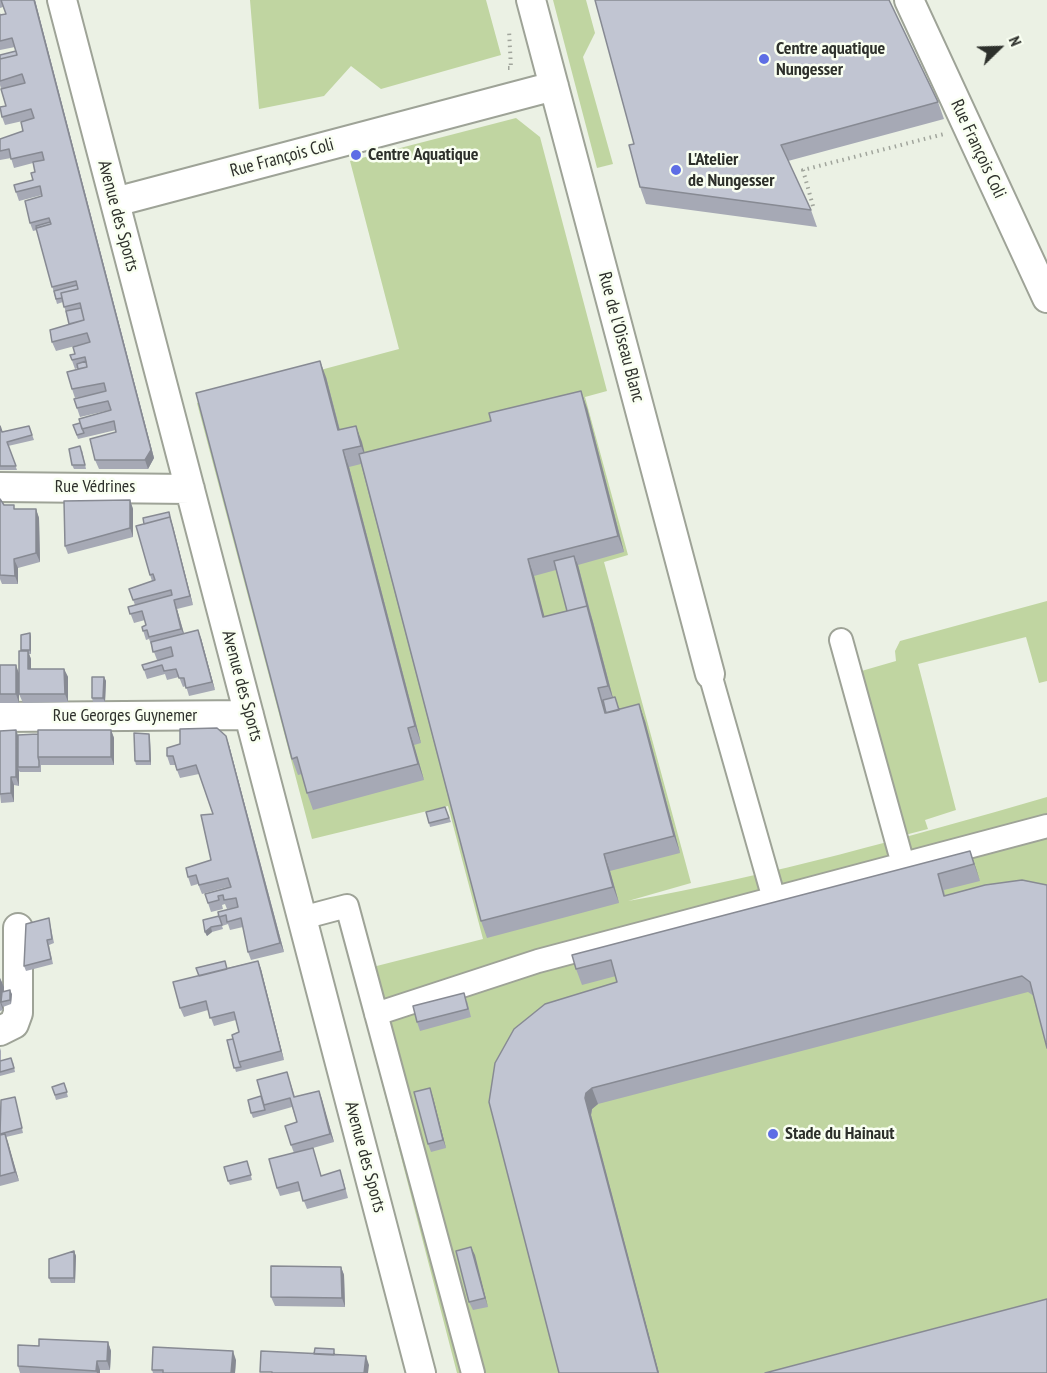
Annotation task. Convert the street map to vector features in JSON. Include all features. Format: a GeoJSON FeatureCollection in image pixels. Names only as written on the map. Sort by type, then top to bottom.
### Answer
{"type":"FeatureCollection","features":[{"type":"Feature","properties":{"kind":"street","name":"Avenue des Sports"},"geometry":{"type":"LineString","coordinates":[[62,0],[421,1373]]}},
{"type":"Feature","properties":{"kind":"street","name":"Rue de l'Oiseau Blanc"},"geometry":{"type":"LineString","coordinates":[[531,0],[710,674]]}},
{"type":"Feature","properties":{"kind":"street","name":"Rue François Coli"},"geometry":{"type":"LineString","coordinates":[[909,0],[1047,298]]}},
{"type":"Feature","properties":{"kind":"street","name":"Rue François Coli"},"geometry":{"type":"LineString","coordinates":[[115,202],[554,86]]}},
{"type":"Feature","properties":{"kind":"street","name":"Rue Védrines"},"geometry":{"type":"LineString","coordinates":[[0,487],[190,489]]}},
{"type":"Feature","properties":{"kind":"street"},"geometry":{"type":"LineString","coordinates":[[841,640],[903,864]]}},
{"type":"Feature","properties":{"kind":"street"},"geometry":{"type":"LineString","coordinates":[[710,674],[774,899]]}},
{"type":"Feature","properties":{"kind":"street","name":"Rue Georges Guynemer"},"geometry":{"type":"LineString","coordinates":[[0,717],[249,715]]}},
{"type":"Feature","properties":{"kind":"street"},"geometry":{"type":"LineString","coordinates":[[376,1014],[538,961],[1047,826]]}},
{"type":"Feature","properties":{"kind":"street"},"geometry":{"type":"LineString","coordinates":[[302,918],[347,906],[473,1373]]}},
{"type":"Feature","properties":{"kind":"street"},"geometry":{"type":"LineString","coordinates":[[0,1031],[14,1024],[18,1013],[18,928]]}},
{"type":"Feature","properties":{"kind":"path"},"geometry":{"type":"LineString","coordinates":[[500,71],[511,68],[509,28]]}},
{"type":"Feature","properties":{"kind":"path"},"geometry":{"type":"LineString","coordinates":[[813,206],[803,170],[952,132]]}},
{"type":"Feature","properties":{"kind":"green space"},"geometry":{"type":"Polygon","coordinates":[[[250,0],[486,0],[501,55],[381,89],[351,66],[324,96],[259,109],[250,0]]]}},
{"type":"Feature","properties":{"kind":"green space"},"geometry":{"type":"Polygon","coordinates":[[[553,0],[586,0],[595,33],[583,57],[613,164],[597,168],[553,0]]]}},
{"type":"Feature","properties":{"kind":"green space"},"geometry":{"type":"Polygon","coordinates":[[[516,118],[540,137],[607,391],[585,397],[628,555],[604,562],[691,883],[628,901],[787,868],[1047,797],[1047,1373],[457,1373],[353,972],[483,939],[448,806],[312,839],[197,403],[399,349],[350,161],[516,118]]]}},
{"type":"Feature","properties":{"kind":"green space"},"geometry":{"type":"Polygon","coordinates":[[[1047,601],[1047,681],[1039,683],[1026,637],[918,664],[956,810],[925,820],[928,829],[901,836],[858,672],[896,661],[895,651],[900,641],[1047,601]]]}},
{"type":"Feature","properties":{"kind":"building"},"geometry":{"type":"Polygon","coordinates":[[[1,0],[34,0],[151,450],[145,460],[95,460],[90,439],[116,432],[114,421],[82,429],[79,419],[111,410],[108,401],[77,408],[74,399],[106,391],[104,383],[72,389],[67,372],[87,367],[85,357],[72,360],[70,355],[75,354],[73,347],[90,342],[87,333],[52,342],[50,330],[84,320],[80,303],[64,307],[61,293],[78,289],[76,281],[52,287],[36,228],[51,224],[49,218],[30,223],[25,201],[42,196],[40,186],[16,192],[14,185],[33,180],[31,173],[35,172],[33,162],[44,160],[42,152],[11,159],[9,149],[0,151],[0,139],[23,131],[21,122],[34,118],[31,109],[2,117],[0,107],[6,106],[1,89],[25,83],[22,74],[0,81],[0,59],[17,55],[12,38],[0,41],[0,15],[6,14],[1,0]]]}},
{"type":"Feature","properties":{"kind":"building","name":"Centre aquatique Nungesser"},"geometry":{"type":"Polygon","coordinates":[[[595,0],[889,0],[938,102],[781,145],[811,210],[640,187],[629,145],[634,144],[595,0]]]}},
{"type":"Feature","properties":{"kind":"building"},"geometry":{"type":"Polygon","coordinates":[[[16,51],[17,55],[0,59],[0,55],[16,51]]]}},
{"type":"Feature","properties":{"kind":"building"},"geometry":{"type":"Polygon","coordinates":[[[50,222],[51,224],[37,228],[36,226],[50,222]]]}},
{"type":"Feature","properties":{"kind":"building"},"geometry":{"type":"Polygon","coordinates":[[[77,285],[78,289],[61,293],[62,298],[56,299],[54,291],[77,285]]]}},
{"type":"Feature","properties":{"kind":"building"},"geometry":{"type":"Polygon","coordinates":[[[81,308],[84,320],[69,324],[66,311],[81,308]]]}},
{"type":"Feature","properties":{"kind":"building"},"geometry":{"type":"Polygon","coordinates":[[[86,361],[87,367],[78,369],[77,364],[86,361]]]}},
{"type":"Feature","properties":{"kind":"building"},"geometry":{"type":"Polygon","coordinates":[[[320,361],[338,430],[356,426],[361,446],[343,450],[415,726],[408,728],[418,764],[307,793],[297,757],[292,759],[196,393],[320,361]]]}},
{"type":"Feature","properties":{"kind":"building"},"geometry":{"type":"Polygon","coordinates":[[[581,391],[618,536],[528,559],[543,617],[587,606],[608,686],[598,688],[605,713],[639,704],[674,836],[604,854],[613,887],[481,921],[359,454],[491,421],[489,413],[581,391]]]}},
{"type":"Feature","properties":{"kind":"building"},"geometry":{"type":"Polygon","coordinates":[[[80,423],[84,433],[77,435],[73,425],[80,423]]]}},
{"type":"Feature","properties":{"kind":"building"},"geometry":{"type":"Polygon","coordinates":[[[0,426],[2,432],[29,426],[32,435],[7,442],[16,466],[0,466],[0,426]]]}},
{"type":"Feature","properties":{"kind":"building"},"geometry":{"type":"Polygon","coordinates":[[[80,446],[85,465],[72,465],[69,449],[80,446]]]}},
{"type":"Feature","properties":{"kind":"building"},"geometry":{"type":"Polygon","coordinates":[[[0,499],[4,505],[14,505],[14,509],[36,509],[36,553],[14,559],[15,576],[0,575],[0,499]]]}},
{"type":"Feature","properties":{"kind":"building"},"geometry":{"type":"Polygon","coordinates":[[[130,500],[130,528],[65,546],[64,501],[130,500]]]}},
{"type":"Feature","properties":{"kind":"building"},"geometry":{"type":"Polygon","coordinates":[[[169,512],[170,517],[144,524],[143,518],[169,512]]]}},
{"type":"Feature","properties":{"kind":"building"},"geometry":{"type":"Polygon","coordinates":[[[170,517],[190,596],[174,600],[181,629],[149,637],[147,630],[143,631],[142,627],[146,625],[142,611],[130,614],[128,607],[172,595],[171,590],[133,600],[129,589],[155,580],[153,574],[150,575],[136,526],[170,517]]]}},
{"type":"Feature","properties":{"kind":"building"},"geometry":{"type":"Polygon","coordinates":[[[574,556],[587,606],[567,611],[554,561],[574,556]]]}},
{"type":"Feature","properties":{"kind":"building"},"geometry":{"type":"Polygon","coordinates":[[[198,630],[212,682],[186,688],[184,678],[179,678],[176,669],[164,671],[162,665],[144,670],[142,665],[173,656],[171,647],[153,652],[151,642],[198,630]]]}},
{"type":"Feature","properties":{"kind":"building"},"geometry":{"type":"Polygon","coordinates":[[[30,633],[30,650],[21,650],[21,635],[30,633]]]}},
{"type":"Feature","properties":{"kind":"building"},"geometry":{"type":"Polygon","coordinates":[[[19,651],[28,651],[28,669],[64,669],[65,694],[19,694],[19,651]]]}},
{"type":"Feature","properties":{"kind":"building"},"geometry":{"type":"Polygon","coordinates":[[[0,665],[16,665],[16,694],[0,694],[0,665]]]}},
{"type":"Feature","properties":{"kind":"building"},"geometry":{"type":"Polygon","coordinates":[[[92,677],[104,677],[103,698],[92,698],[92,677]]]}},
{"type":"Feature","properties":{"kind":"building"},"geometry":{"type":"Polygon","coordinates":[[[615,697],[619,710],[606,713],[603,700],[615,697]]]}},
{"type":"Feature","properties":{"kind":"building"},"geometry":{"type":"Polygon","coordinates":[[[217,728],[226,736],[280,943],[248,952],[241,918],[227,922],[226,915],[219,917],[218,912],[238,907],[236,898],[224,900],[223,895],[218,896],[219,900],[208,903],[205,894],[231,887],[228,878],[199,885],[196,875],[188,877],[186,868],[211,860],[201,815],[213,814],[196,765],[177,770],[173,756],[167,756],[167,748],[180,744],[180,729],[217,728]]]}},
{"type":"Feature","properties":{"kind":"building"},"geometry":{"type":"Polygon","coordinates":[[[16,730],[16,777],[11,777],[11,793],[0,794],[0,731],[16,730]]]}},
{"type":"Feature","properties":{"kind":"building"},"geometry":{"type":"Polygon","coordinates":[[[38,730],[111,730],[111,757],[38,757],[38,730]]]}},
{"type":"Feature","properties":{"kind":"building"},"geometry":{"type":"Polygon","coordinates":[[[134,733],[149,734],[150,761],[135,761],[134,733]]]}},
{"type":"Feature","properties":{"kind":"building"},"geometry":{"type":"Polygon","coordinates":[[[38,734],[39,767],[18,767],[18,735],[38,734]]]}},
{"type":"Feature","properties":{"kind":"building"},"geometry":{"type":"Polygon","coordinates":[[[445,807],[449,818],[429,823],[426,812],[445,807]]]}},
{"type":"Feature","properties":{"kind":"building"},"geometry":{"type":"Polygon","coordinates":[[[970,851],[974,864],[938,874],[944,896],[985,885],[1022,880],[1047,885],[1047,1048],[1030,982],[1022,976],[592,1088],[586,1093],[585,1098],[658,1373],[559,1373],[489,1102],[495,1063],[514,1029],[545,1004],[617,982],[611,960],[576,969],[572,955],[970,851]]]}},
{"type":"Feature","properties":{"kind":"building"},"geometry":{"type":"Polygon","coordinates":[[[219,916],[222,925],[211,927],[205,932],[203,920],[219,916]]]}},
{"type":"Feature","properties":{"kind":"building"},"geometry":{"type":"Polygon","coordinates":[[[49,918],[52,939],[47,940],[51,959],[24,966],[26,924],[49,918]]]}},
{"type":"Feature","properties":{"kind":"building"},"geometry":{"type":"Polygon","coordinates":[[[225,961],[227,969],[199,976],[196,968],[225,961]]]}},
{"type":"Feature","properties":{"kind":"building"},"geometry":{"type":"Polygon","coordinates":[[[258,961],[281,1051],[239,1062],[232,1035],[239,1032],[234,1012],[210,1018],[206,1001],[180,1008],[173,982],[258,961]]]}},
{"type":"Feature","properties":{"kind":"building"},"geometry":{"type":"Polygon","coordinates":[[[10,990],[10,1000],[1,1002],[2,992],[10,990]]]}},
{"type":"Feature","properties":{"kind":"building"},"geometry":{"type":"Polygon","coordinates":[[[464,993],[468,1009],[417,1022],[413,1006],[464,993]]]}},
{"type":"Feature","properties":{"kind":"building"},"geometry":{"type":"Polygon","coordinates":[[[233,1039],[241,1067],[234,1068],[227,1040],[233,1039]]]}},
{"type":"Feature","properties":{"kind":"building"},"geometry":{"type":"Polygon","coordinates":[[[11,1058],[14,1068],[0,1072],[0,1061],[11,1058]]]}},
{"type":"Feature","properties":{"kind":"building"},"geometry":{"type":"Polygon","coordinates":[[[287,1072],[294,1097],[319,1091],[330,1134],[291,1145],[285,1126],[297,1122],[290,1098],[264,1105],[257,1080],[287,1072]]]}},
{"type":"Feature","properties":{"kind":"building"},"geometry":{"type":"Polygon","coordinates":[[[64,1083],[67,1092],[55,1095],[52,1087],[64,1083]]]}},
{"type":"Feature","properties":{"kind":"building"},"geometry":{"type":"Polygon","coordinates":[[[430,1088],[443,1140],[428,1144],[414,1092],[430,1088]]]}},
{"type":"Feature","properties":{"kind":"building"},"geometry":{"type":"Polygon","coordinates":[[[261,1096],[265,1110],[251,1113],[248,1100],[261,1096]]]}},
{"type":"Feature","properties":{"kind":"building"},"geometry":{"type":"Polygon","coordinates":[[[15,1097],[22,1128],[0,1134],[1,1100],[15,1097]]]}},
{"type":"Feature","properties":{"kind":"building"},"geometry":{"type":"Polygon","coordinates":[[[5,1134],[15,1172],[0,1176],[0,1135],[5,1134]]]}},
{"type":"Feature","properties":{"kind":"building"},"geometry":{"type":"Polygon","coordinates":[[[313,1148],[321,1176],[340,1170],[345,1189],[303,1201],[298,1182],[277,1188],[269,1159],[313,1148]]]}},
{"type":"Feature","properties":{"kind":"building"},"geometry":{"type":"Polygon","coordinates":[[[247,1161],[251,1175],[228,1181],[224,1167],[247,1161]]]}},
{"type":"Feature","properties":{"kind":"building"},"geometry":{"type":"Polygon","coordinates":[[[471,1247],[485,1298],[469,1302],[456,1251],[471,1247]]]}},
{"type":"Feature","properties":{"kind":"building"},"geometry":{"type":"Polygon","coordinates":[[[74,1251],[74,1278],[49,1278],[49,1259],[74,1251]]]}},
{"type":"Feature","properties":{"kind":"building"},"geometry":{"type":"Polygon","coordinates":[[[271,1266],[341,1267],[342,1298],[271,1297],[271,1266]]]}},
{"type":"Feature","properties":{"kind":"building"},"geometry":{"type":"Polygon","coordinates":[[[1047,1299],[1047,1373],[765,1373],[1047,1299]]]}},
{"type":"Feature","properties":{"kind":"building"},"geometry":{"type":"Polygon","coordinates":[[[39,1339],[108,1342],[107,1361],[97,1361],[96,1371],[18,1366],[18,1345],[39,1346],[39,1339]]]}},
{"type":"Feature","properties":{"kind":"building"},"geometry":{"type":"Polygon","coordinates":[[[153,1347],[233,1351],[231,1373],[163,1373],[163,1370],[152,1370],[153,1347]]]}},
{"type":"Feature","properties":{"kind":"building"},"geometry":{"type":"Polygon","coordinates":[[[315,1348],[334,1349],[334,1355],[314,1354],[315,1348]]]}},
{"type":"Feature","properties":{"kind":"building"},"geometry":{"type":"Polygon","coordinates":[[[261,1351],[366,1356],[364,1373],[260,1372],[261,1351]]]}},
{"type":"Feature","properties":{"kind":"place","name":"Centre aquatique Nungesser"},"geometry":{"type":"Point","coordinates":[764,59]}},
{"type":"Feature","properties":{"kind":"place","name":"Centre Aquatique"},"geometry":{"type":"Point","coordinates":[356,155]}},
{"type":"Feature","properties":{"kind":"place","name":"L'Atelier de Nungesser"},"geometry":{"type":"Point","coordinates":[676,170]}},
{"type":"Feature","properties":{"kind":"place","name":"Stade du Hainaut"},"geometry":{"type":"Point","coordinates":[773,1134]}}]}
